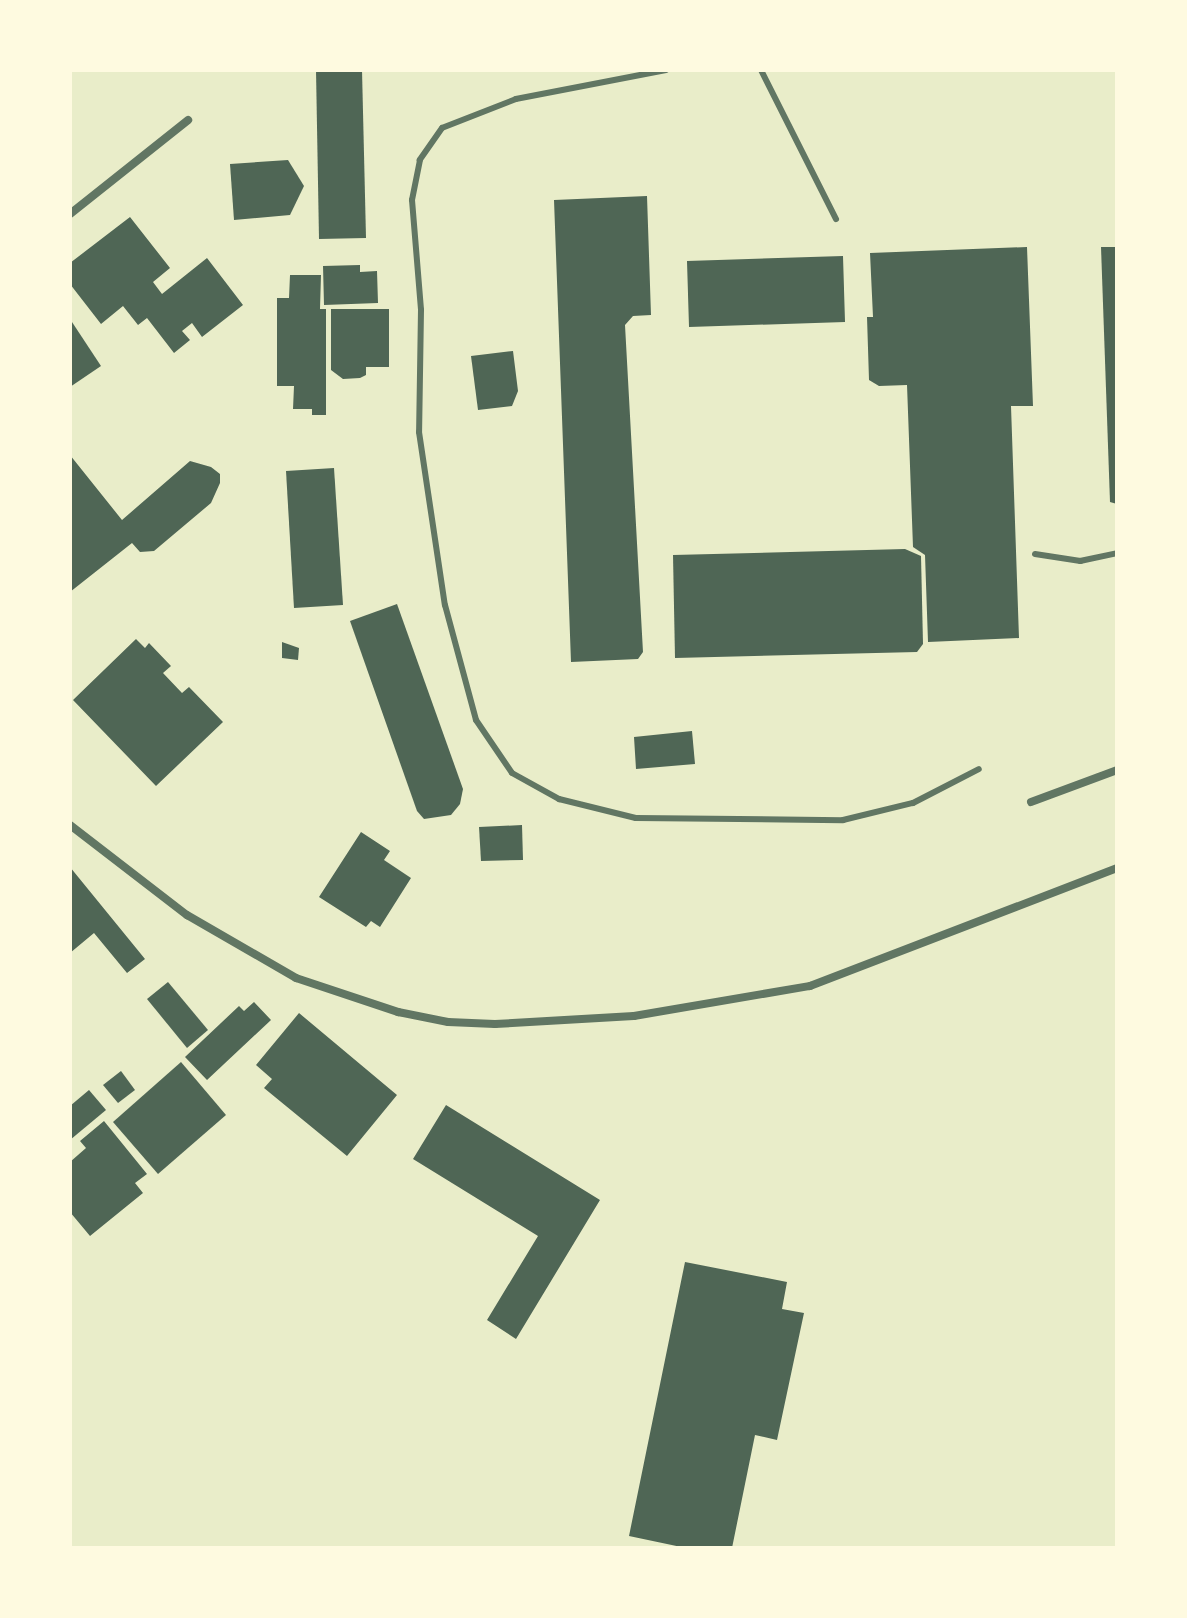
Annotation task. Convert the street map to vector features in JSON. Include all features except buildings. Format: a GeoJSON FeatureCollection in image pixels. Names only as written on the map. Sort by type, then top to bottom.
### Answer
{"type":"FeatureCollection","features":[{"type":"Feature","properties":{"kind":"street"},"geometry":{"type":"LineString","coordinates":[[70,214],[188,120]]}},
{"type":"Feature","properties":{"kind":"street"},"geometry":{"type":"LineString","coordinates":[[1031,802],[1117,770]]}},
{"type":"Feature","properties":{"kind":"street"},"geometry":{"type":"LineString","coordinates":[[70,825],[187,915],[296,978],[398,1012],[448,1022],[479,1024],[634,1016],[810,986],[1117,868]]}},
{"type":"Feature","properties":{"kind":"lane"},"geometry":{"type":"LineString","coordinates":[[666,70],[516,99],[442,128],[420,160],[412,200],[421,310],[419,432],[445,605],[476,720],[512,773],[559,799],[636,818],[843,820],[913,803],[979,769]]}},
{"type":"Feature","properties":{"kind":"lane"},"geometry":{"type":"LineString","coordinates":[[761,70],[836,219]]}},
{"type":"Feature","properties":{"kind":"lane"},"geometry":{"type":"LineString","coordinates":[[1035,554],[1080,561],[1117,553]]}}]}
